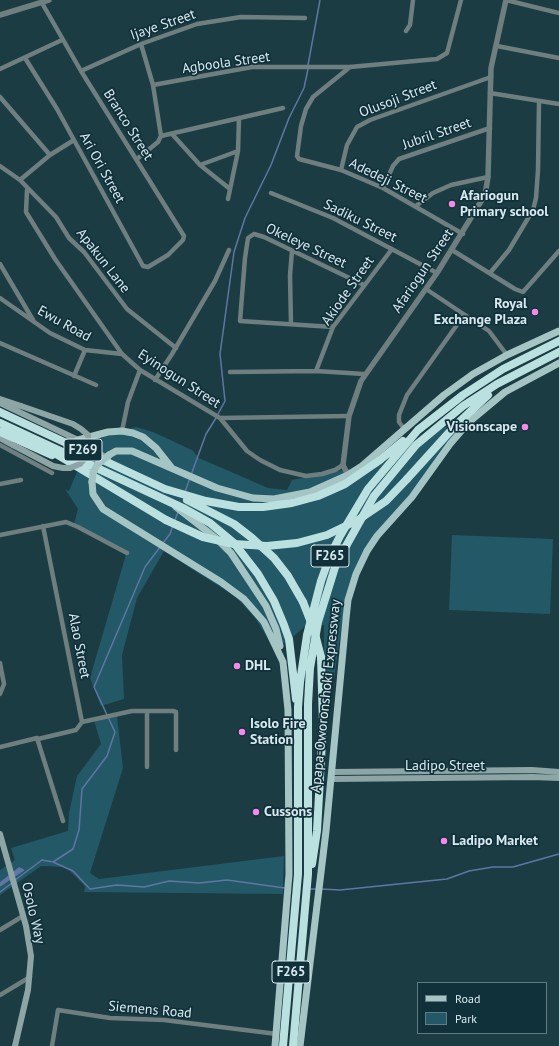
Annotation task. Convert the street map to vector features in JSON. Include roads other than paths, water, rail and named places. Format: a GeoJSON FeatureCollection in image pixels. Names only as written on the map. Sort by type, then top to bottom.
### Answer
{"type":"FeatureCollection","features":[{"type":"Feature","properties":{"kind":"highway","name":"Apapa-Oworonshoki Expressway"},"geometry":{"type":"LineString","coordinates":[[284,1046],[298,874],[298,707],[307,635],[321,582],[330,556],[368,489],[418,430],[463,395],[496,373],[559,341]]}},
{"type":"Feature","properties":{"kind":"highway","name":"Apapa-Oworonshoki Expressway"},"geometry":{"type":"LineString","coordinates":[[293,1046],[308,874],[308,704],[310,668],[318,622],[336,564],[374,496],[413,448],[463,406],[497,384],[536,362],[559,352]]}},
{"type":"Feature","properties":{"kind":"highway"},"geometry":{"type":"LineString","coordinates":[[20,432],[71,464],[191,533],[234,544],[267,546],[297,543],[327,535],[358,520],[386,501],[476,404],[498,387],[536,362]]}},
{"type":"Feature","properties":{"kind":"highway","name":"F269"},"geometry":{"type":"LineString","coordinates":[[0,412],[119,466],[165,489],[173,498]]}},
{"type":"Feature","properties":{"kind":"highway","name":"F269"},"geometry":{"type":"LineString","coordinates":[[0,423],[162,498],[173,498]]}},
{"type":"Feature","properties":{"kind":"highway"},"geometry":{"type":"LineString","coordinates":[[187,505],[218,504],[263,507],[292,503],[318,496],[345,484],[418,430]]}},
{"type":"Feature","properties":{"kind":"highway"},"geometry":{"type":"LineString","coordinates":[[0,432],[71,464]]}},
{"type":"Feature","properties":{"kind":"highway"},"geometry":{"type":"LineString","coordinates":[[173,498],[234,524],[274,558],[284,570],[303,602],[314,630],[321,657],[323,723],[320,788],[313,860],[308,874]]}},
{"type":"Feature","properties":{"kind":"highway"},"geometry":{"type":"LineString","coordinates":[[187,505],[234,543],[258,574],[274,601],[289,639],[294,689],[298,707]]}},
{"type":"Feature","properties":{"kind":"main road","name":"Apapa-Oworonshoki Expressway"},"geometry":{"type":"LineString","coordinates":[[275,1046],[289,874],[288,710],[284,662],[264,622],[244,598],[222,582],[103,509],[93,494],[93,473],[97,465],[109,455],[116,452],[132,451],[234,494],[253,498],[274,499],[310,492],[348,475],[362,466],[444,395],[473,374],[507,355],[559,331]]}},
{"type":"Feature","properties":{"kind":"main road","name":"Apapa-Oworonshoki Expressway"},"geometry":{"type":"LineString","coordinates":[[300,1046],[316,899],[332,775],[348,600],[356,574],[367,551],[377,536],[412,496],[450,444],[469,422],[505,392],[559,363]]}},
{"type":"Feature","properties":{"kind":"main road"},"geometry":{"type":"LineString","coordinates":[[0,398],[73,424],[88,435],[89,448],[85,458],[80,464],[70,468],[63,468],[53,466],[0,438]]}},
{"type":"Feature","properties":{"kind":"main road"},"geometry":{"type":"LineString","coordinates":[[0,403],[78,440],[119,466]]}},
{"type":"Feature","properties":{"kind":"main road"},"geometry":{"type":"LineString","coordinates":[[78,440],[95,434],[122,431],[143,437],[156,448],[171,468]]}},
{"type":"Feature","properties":{"kind":"main road"},"geometry":{"type":"LineString","coordinates":[[173,498],[187,505],[231,553],[252,583],[266,606],[276,630],[284,662]]}},
{"type":"Feature","properties":{"kind":"main road","name":"Ladipo Street"},"geometry":{"type":"LineString","coordinates":[[332,775],[532,770],[559,772]]}},
{"type":"Feature","properties":{"kind":"main road","name":"Ladipo Street"},"geometry":{"type":"LineString","coordinates":[[332,775],[559,778]]}},
{"type":"Feature","properties":{"kind":"main road","name":"Osolo Way"},"geometry":{"type":"LineString","coordinates":[[0,837],[23,916],[31,956],[26,1005],[15,1046]]}},
{"type":"Feature","properties":{"kind":"street"},"geometry":{"type":"LineString","coordinates":[[0,15],[49,0]]}},
{"type":"Feature","properties":{"kind":"street"},"geometry":{"type":"LineString","coordinates":[[406,31],[410,25],[413,0]]}},
{"type":"Feature","properties":{"kind":"street","name":"Agboola Street"},"geometry":{"type":"LineString","coordinates":[[152,85],[252,67],[350,67],[437,60],[447,53],[461,0]]}},
{"type":"Feature","properties":{"kind":"street"},"geometry":{"type":"LineString","coordinates":[[506,0],[559,13]]}},
{"type":"Feature","properties":{"kind":"street","name":"Afariogun Street"},"geometry":{"type":"LineString","coordinates":[[343,465],[349,416],[364,374],[437,273],[463,234],[486,195],[488,177],[491,77],[506,0]]}},
{"type":"Feature","properties":{"kind":"street","name":"Branco Street"},"geometry":{"type":"LineString","coordinates":[[42,3],[62,40],[184,236],[183,240],[168,255]]}},
{"type":"Feature","properties":{"kind":"street","name":"Ijaye Street"},"geometry":{"type":"LineString","coordinates":[[81,71],[141,44],[182,28],[218,19],[245,16],[305,18]]}},
{"type":"Feature","properties":{"kind":"street"},"geometry":{"type":"LineString","coordinates":[[0,69],[62,40]]}},
{"type":"Feature","properties":{"kind":"street"},"geometry":{"type":"LineString","coordinates":[[137,159],[158,142],[161,136],[152,85],[141,44]]}},
{"type":"Feature","properties":{"kind":"street"},"geometry":{"type":"LineString","coordinates":[[497,46],[559,58]]}},
{"type":"Feature","properties":{"kind":"street","name":"Ari Ori Street"},"geometry":{"type":"LineString","coordinates":[[25,58],[74,140],[143,266],[148,267],[168,255]]}},
{"type":"Feature","properties":{"kind":"street","name":"Adedeji Street"},"geometry":{"type":"LineString","coordinates":[[350,67],[316,94],[306,109],[301,126],[297,153],[299,159],[341,170],[383,188],[463,234]]}},
{"type":"Feature","properties":{"kind":"street","name":"Olusoji Street"},"geometry":{"type":"LineString","coordinates":[[341,170],[347,145],[357,127],[370,120],[491,77]]}},
{"type":"Feature","properties":{"kind":"street"},"geometry":{"type":"LineString","coordinates":[[490,93],[559,104]]}},
{"type":"Feature","properties":{"kind":"street"},"geometry":{"type":"LineString","coordinates":[[0,97],[50,155]]}},
{"type":"Feature","properties":{"kind":"street"},"geometry":{"type":"LineString","coordinates":[[490,274],[509,250],[533,210],[536,198],[538,170],[539,102]]}},
{"type":"Feature","properties":{"kind":"street"},"geometry":{"type":"LineString","coordinates":[[161,136],[283,108]]}},
{"type":"Feature","properties":{"kind":"street"},"geometry":{"type":"LineString","coordinates":[[228,198],[238,151],[239,118]]}},
{"type":"Feature","properties":{"kind":"street","name":"Jubril Street"},"geometry":{"type":"LineString","coordinates":[[383,188],[393,166],[399,159],[490,128]]}},
{"type":"Feature","properties":{"kind":"street"},"geometry":{"type":"LineString","coordinates":[[172,134],[200,165],[230,189]]}},
{"type":"Feature","properties":{"kind":"street"},"geometry":{"type":"LineString","coordinates":[[0,166],[20,180],[50,155],[74,140]]}},
{"type":"Feature","properties":{"kind":"street"},"geometry":{"type":"LineString","coordinates":[[200,165],[238,151]]}},
{"type":"Feature","properties":{"kind":"street"},"geometry":{"type":"LineString","coordinates":[[416,206],[433,193],[451,185],[488,177]]}},
{"type":"Feature","properties":{"kind":"street","name":"Apakun Lane"},"geometry":{"type":"LineString","coordinates":[[20,180],[27,190],[56,217],[69,238],[84,252],[127,309],[176,348]]}},
{"type":"Feature","properties":{"kind":"street","name":"Eyinogun Street"},"geometry":{"type":"LineString","coordinates":[[27,190],[26,212],[55,259],[122,354],[140,370],[220,418],[349,416]]}},
{"type":"Feature","properties":{"kind":"street","name":"Sadiku Street"},"geometry":{"type":"LineString","coordinates":[[271,193],[333,218],[437,273]]}},
{"type":"Feature","properties":{"kind":"street","name":"Okeleye Street"},"geometry":{"type":"LineString","coordinates":[[333,327],[242,322],[240,320],[248,238],[254,234],[292,250],[364,285]]}},
{"type":"Feature","properties":{"kind":"street","name":"Akiode Street"},"geometry":{"type":"LineString","coordinates":[[316,370],[333,327],[392,249]]}},
{"type":"Feature","properties":{"kind":"street"},"geometry":{"type":"LineString","coordinates":[[155,380],[176,348],[215,281],[229,250]]}},
{"type":"Feature","properties":{"kind":"street"},"geometry":{"type":"LineString","coordinates":[[291,324],[290,275],[292,250]]}},
{"type":"Feature","properties":{"kind":"street"},"geometry":{"type":"LineString","coordinates":[[452,250],[515,289],[523,292],[559,251]]}},
{"type":"Feature","properties":{"kind":"street"},"geometry":{"type":"LineString","coordinates":[[0,264],[34,321]]}},
{"type":"Feature","properties":{"kind":"street"},"geometry":{"type":"LineString","coordinates":[[426,289],[489,331],[507,355]]}},
{"type":"Feature","properties":{"kind":"street","name":"Ewu Road"},"geometry":{"type":"LineString","coordinates":[[0,298],[63,340],[85,350],[122,354]]}},
{"type":"Feature","properties":{"kind":"street"},"geometry":{"type":"LineString","coordinates":[[404,430],[399,422],[399,415],[402,407],[464,315]]}},
{"type":"Feature","properties":{"kind":"street"},"geometry":{"type":"LineString","coordinates":[[0,343],[96,386]]}},
{"type":"Feature","properties":{"kind":"street"},"geometry":{"type":"LineString","coordinates":[[74,376],[85,350]]}},
{"type":"Feature","properties":{"kind":"street"},"geometry":{"type":"LineString","coordinates":[[122,431],[128,402],[140,370]]}},
{"type":"Feature","properties":{"kind":"street"},"geometry":{"type":"LineString","coordinates":[[230,372],[316,370],[364,374]]}},
{"type":"Feature","properties":{"kind":"street"},"geometry":{"type":"LineString","coordinates":[[220,418],[247,451],[260,460],[280,470],[306,476],[322,474],[335,470],[343,465],[348,475]]}},
{"type":"Feature","properties":{"kind":"street"},"geometry":{"type":"LineString","coordinates":[[0,445],[52,473]]}},
{"type":"Feature","properties":{"kind":"street"},"geometry":{"type":"LineString","coordinates":[[0,484],[21,480]]}},
{"type":"Feature","properties":{"kind":"street"},"geometry":{"type":"LineString","coordinates":[[0,535],[66,522],[127,553]]}},
{"type":"Feature","properties":{"kind":"street","name":"Alao Street"},"geometry":{"type":"LineString","coordinates":[[43,526],[82,722]]}},
{"type":"Feature","properties":{"kind":"street"},"geometry":{"type":"LineString","coordinates":[[0,663],[4,684],[0,694]]}},
{"type":"Feature","properties":{"kind":"street"},"geometry":{"type":"LineString","coordinates":[[0,746],[34,737],[38,740],[76,730],[82,722],[102,719],[132,711],[147,711],[176,712],[176,750]]}},
{"type":"Feature","properties":{"kind":"street"},"geometry":{"type":"LineString","coordinates":[[147,711],[147,767]]}},
{"type":"Feature","properties":{"kind":"street"},"geometry":{"type":"LineString","coordinates":[[38,740],[62,821]]}},
{"type":"Feature","properties":{"kind":"street"},"geometry":{"type":"LineString","coordinates":[[0,930],[23,916]]}},
{"type":"Feature","properties":{"kind":"street"},"geometry":{"type":"LineString","coordinates":[[0,995],[30,977]]}},
{"type":"Feature","properties":{"kind":"street","name":"Siemens Road"},"geometry":{"type":"LineString","coordinates":[[52,1046],[58,1010],[110,1018],[164,1020],[276,1034]]}},
{"type":"Feature","properties":{"kind":"waterway"},"geometry":{"type":"LineString","coordinates":[[308,65],[320,0]]}},
{"type":"Feature","properties":{"kind":"waterway"},"geometry":{"type":"LineString","coordinates":[[218,414],[225,401],[220,354],[234,252],[245,218],[271,165],[289,118],[304,88],[308,69]]}},
{"type":"Feature","properties":{"kind":"waterway"},"geometry":{"type":"LineString","coordinates":[[191,475],[206,434],[216,418]]}},
{"type":"Feature","properties":{"kind":"waterway"},"geometry":{"type":"LineString","coordinates":[[185,492],[190,478]]}},
{"type":"Feature","properties":{"kind":"waterway"},"geometry":{"type":"LineString","coordinates":[[175,520],[178,512]]}},
{"type":"Feature","properties":{"kind":"waterway"},"geometry":{"type":"LineString","coordinates":[[163,543],[170,534],[173,525]]}},
{"type":"Feature","properties":{"kind":"waterway"},"geometry":{"type":"LineString","coordinates":[[53,862],[73,849],[79,830],[82,789],[107,756],[115,732],[94,687],[145,567],[160,547]]}},
{"type":"Feature","properties":{"kind":"waterway"},"geometry":{"type":"LineString","coordinates":[[321,889],[340,890],[447,879],[469,871],[493,867],[513,867],[559,854]]}},
{"type":"Feature","properties":{"kind":"waterway"},"geometry":{"type":"LineString","coordinates":[[15,880],[42,860],[53,862],[73,871],[90,889],[117,885],[144,887],[169,881],[199,883],[227,880],[285,888]]}},
{"type":"Feature","properties":{"kind":"waterway"},"geometry":{"type":"LineString","coordinates":[[0,892],[12,883]]}},
{"type":"Feature","properties":{"kind":"waterway"},"geometry":{"type":"LineString","coordinates":[[309,889],[317,889]]}},
{"type":"Feature","properties":{"kind":"place","name":"Afariogun Primary school"},"geometry":{"type":"Point","coordinates":[452,204]}},
{"type":"Feature","properties":{"kind":"place","name":"Royal Exchange Plaza"},"geometry":{"type":"Point","coordinates":[535,312]}},
{"type":"Feature","properties":{"kind":"place","name":"Visionscape"},"geometry":{"type":"Point","coordinates":[525,427]}},
{"type":"Feature","properties":{"kind":"place","name":"DHL"},"geometry":{"type":"Point","coordinates":[237,666]}},
{"type":"Feature","properties":{"kind":"place","name":"Isolo Fire Station"},"geometry":{"type":"Point","coordinates":[242,732]}},
{"type":"Feature","properties":{"kind":"place","name":"Cussons"},"geometry":{"type":"Point","coordinates":[256,812]}},
{"type":"Feature","properties":{"kind":"place","name":"Ladipo Market"},"geometry":{"type":"Point","coordinates":[444,841]}}]}
